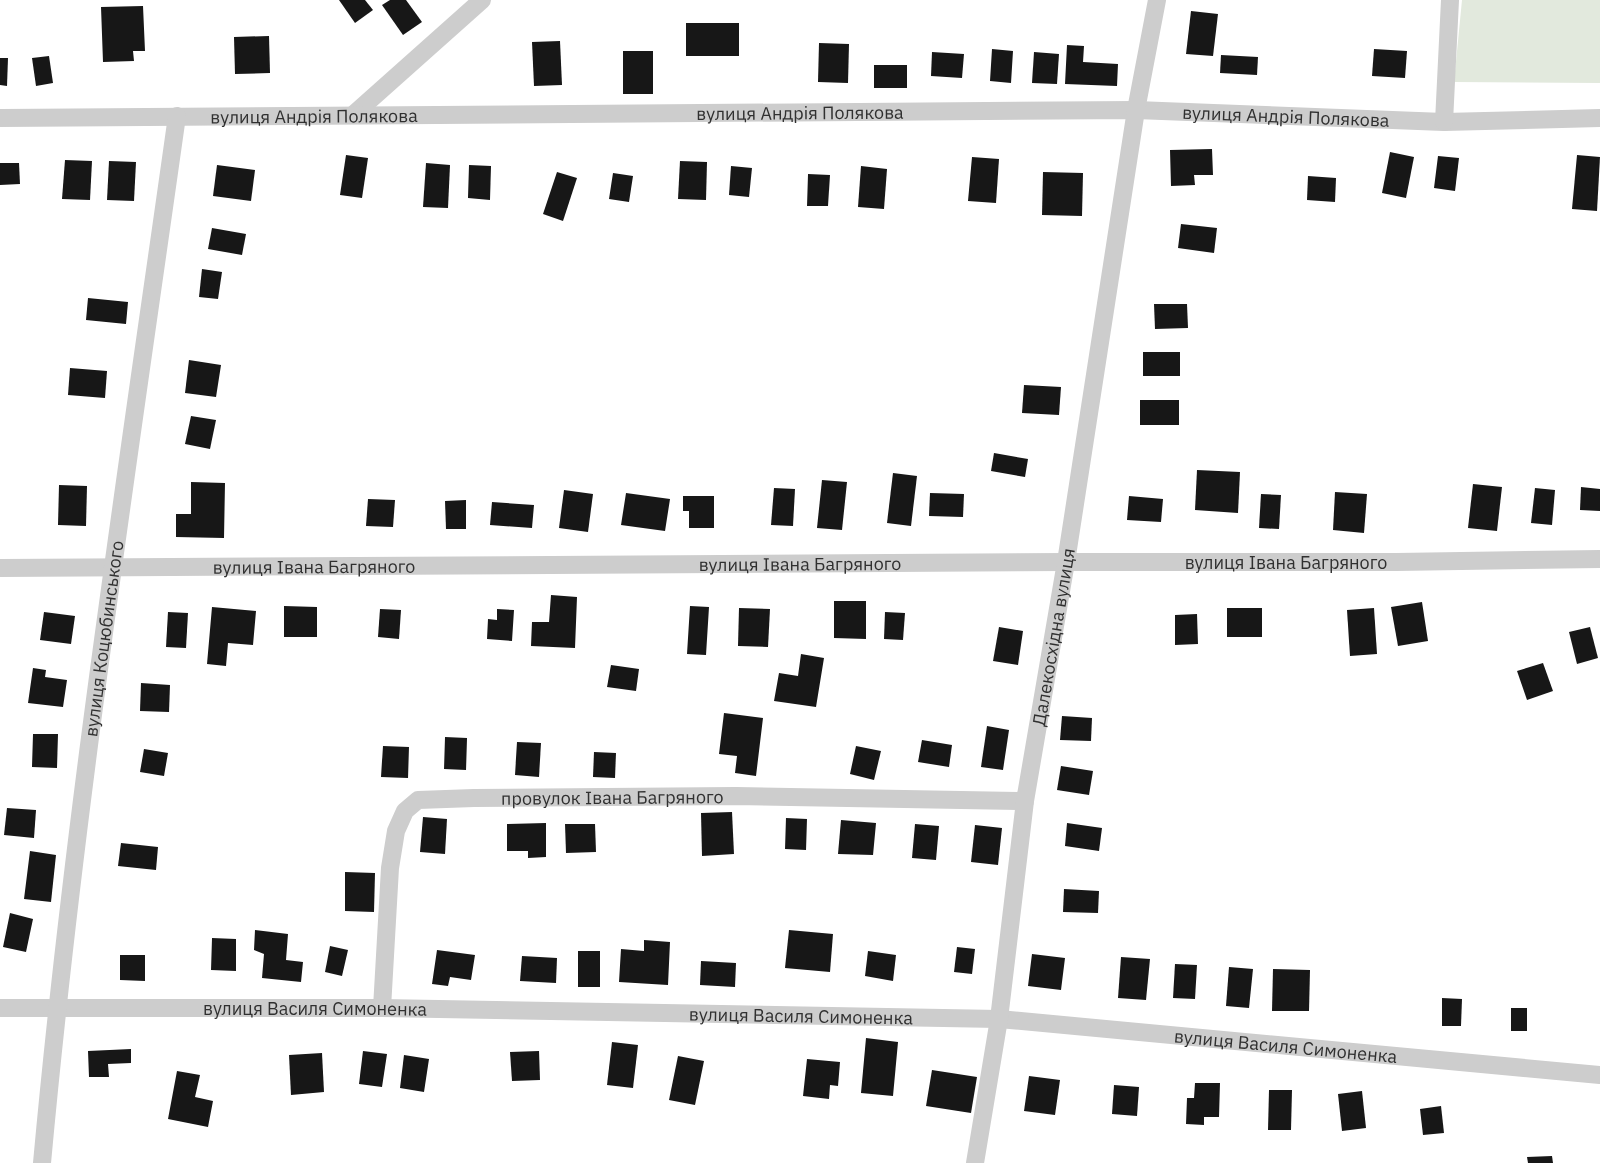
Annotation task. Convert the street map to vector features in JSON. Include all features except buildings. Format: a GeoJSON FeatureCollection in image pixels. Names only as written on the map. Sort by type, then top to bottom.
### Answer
{"type":"FeatureCollection","features":[{"type":"Feature","properties":{"kind":"street"},"geometry":{"type":"LineString","coordinates":[[353,115],[482,0]]}},
{"type":"Feature","properties":{"kind":"street","name":"Далекосхідна вулиця"},"geometry":{"type":"LineString","coordinates":[[975,1163],[999,1019],[1025,801],[1066,562],[1136,110],[1157,0]]}},
{"type":"Feature","properties":{"kind":"street"},"geometry":{"type":"LineString","coordinates":[[1444,122],[1450,0]]}},
{"type":"Feature","properties":{"kind":"street","name":"вулиця Андрія Полякова"},"geometry":{"type":"LineString","coordinates":[[0,118],[1136,110],[1444,122],[1600,118]]}},
{"type":"Feature","properties":{"kind":"street","name":"вулиця Коцюбинського"},"geometry":{"type":"LineString","coordinates":[[42,1163],[56,1008],[113,569],[177,116]]}},
{"type":"Feature","properties":{"kind":"street","name":"вулиця Івана Багряного"},"geometry":{"type":"LineString","coordinates":[[0,568],[1396,562],[1600,559]]}},
{"type":"Feature","properties":{"kind":"street","name":"провулок Івана Багряного"},"geometry":{"type":"LineString","coordinates":[[382,1008],[390,868],[396,831],[405,811],[418,801],[474,798],[736,796],[1025,801]]}},
{"type":"Feature","properties":{"kind":"street","name":"вулиця Василя Симоненка"},"geometry":{"type":"LineString","coordinates":[[0,1008],[382,1008],[999,1019],[1600,1075]]}},
{"type":"Feature","properties":{"kind":"shaded area"},"geometry":{"type":"Polygon","coordinates":[[[1462,0],[1600,0],[1600,83],[1454,82],[1462,0]]]}}]}
